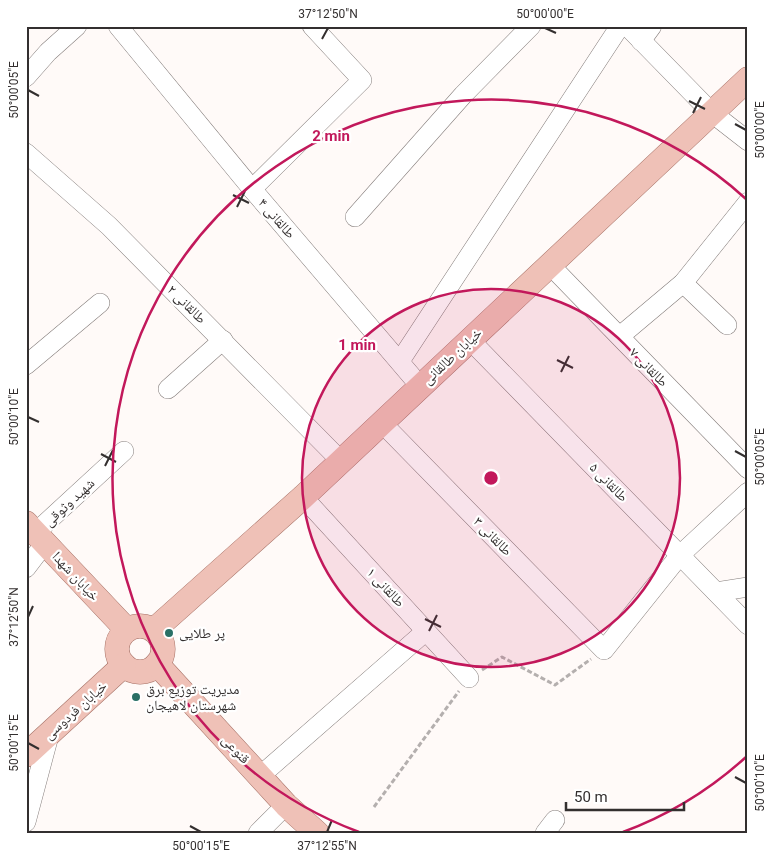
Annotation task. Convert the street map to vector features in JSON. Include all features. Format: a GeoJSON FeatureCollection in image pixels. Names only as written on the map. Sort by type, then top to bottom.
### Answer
{"type":"FeatureCollection","features":[{"type":"Feature","properties":{"kind":"main road","name":"خیابان طالقانی"},"geometry":{"type":"LineString","coordinates":[[154,630],[303,497],[748,79]]}},
{"type":"Feature","properties":{"kind":"main road","name":"خیابان شهدا"},"geometry":{"type":"LineString","coordinates":[[36,533],[127,630]]}},
{"type":"Feature","properties":{"kind":"main road"},"geometry":{"type":"LineString","coordinates":[[140,626],[154,630],[163,648],[157,664],[143,672],[129,669],[119,659],[117,651],[121,636],[127,630],[140,626]]}},
{"type":"Feature","properties":{"kind":"main road","name":"قنوعی"},"geometry":{"type":"LineString","coordinates":[[157,664],[286,805],[317,833]]}},
{"type":"Feature","properties":{"kind":"main road","name":"خیابان فردوسی"},"geometry":{"type":"LineString","coordinates":[[26,755],[124,665]]}},
{"type":"Feature","properties":{"kind":"street"},"geometry":{"type":"LineString","coordinates":[[26,76],[76,26]]}},
{"type":"Feature","properties":{"kind":"street","name":"طالقانی ۴"},"geometry":{"type":"LineString","coordinates":[[118,26],[252,189],[420,386]]}},
{"type":"Feature","properties":{"kind":"street"},"geometry":{"type":"LineString","coordinates":[[252,189],[362,80],[312,26]]}},
{"type":"Feature","properties":{"kind":"street"},"geometry":{"type":"LineString","coordinates":[[356,217],[463,95],[531,26]]}},
{"type":"Feature","properties":{"kind":"street"},"geometry":{"type":"LineString","coordinates":[[400,361],[620,26]]}},
{"type":"Feature","properties":{"kind":"street"},"geometry":{"type":"LineString","coordinates":[[627,26],[646,33],[712,113],[748,141]]}},
{"type":"Feature","properties":{"kind":"street","name":"طالقانی ۲"},"geometry":{"type":"LineString","coordinates":[[26,153],[109,226],[341,461]]}},
{"type":"Feature","properties":{"kind":"street"},"geometry":{"type":"LineString","coordinates":[[620,336],[683,284],[748,202]]}},
{"type":"Feature","properties":{"kind":"street","name":"طالقانی ۷"},"geometry":{"type":"LineString","coordinates":[[550,264],[748,469]]}},
{"type":"Feature","properties":{"kind":"street"},"geometry":{"type":"LineString","coordinates":[[683,284],[727,326]]}},
{"type":"Feature","properties":{"kind":"street"},"geometry":{"type":"LineString","coordinates":[[26,365],[100,303]]}},
{"type":"Feature","properties":{"kind":"street"},"geometry":{"type":"LineString","coordinates":[[168,389],[223,340]]}},
{"type":"Feature","properties":{"kind":"street","name":"طالقانی ۵"},"geometry":{"type":"LineString","coordinates":[[470,340],[748,625]]}},
{"type":"Feature","properties":{"kind":"street","name":"طالقانی ۳"},"geometry":{"type":"LineString","coordinates":[[382,423],[604,650]]}},
{"type":"Feature","properties":{"kind":"street","name":"شهید وثوقی"},"geometry":{"type":"LineString","coordinates":[[26,568],[36,533],[124,451]]}},
{"type":"Feature","properties":{"kind":"street"},"geometry":{"type":"LineString","coordinates":[[604,650],[680,555],[748,492]]}},
{"type":"Feature","properties":{"kind":"street","name":"طالقانی ۱"},"geometry":{"type":"LineString","coordinates":[[303,497],[469,678]]}},
{"type":"Feature","properties":{"kind":"street"},"geometry":{"type":"LineString","coordinates":[[716,592],[748,587]]}},
{"type":"Feature","properties":{"kind":"street"},"geometry":{"type":"LineString","coordinates":[[260,776],[426,631]]}},
{"type":"Feature","properties":{"kind":"street"},"geometry":{"type":"LineString","coordinates":[[26,822],[50,732]]}},
{"type":"Feature","properties":{"kind":"street"},"geometry":{"type":"LineString","coordinates":[[258,833],[286,805]]}},
{"type":"Feature","properties":{"kind":"path"},"geometry":{"type":"LineString","coordinates":[[374,807],[469,678],[502,657],[555,685],[604,650]]}},
{"type":"Feature","properties":{"kind":"place","name":"پر طلایی"},"geometry":{"type":"Point","coordinates":[169,633]}},
{"type":"Feature","properties":{"kind":"place","name":"مدیریت توزیع برق شهرستان لاهیجان"},"geometry":{"type":"Point","coordinates":[136,697]}}]}
